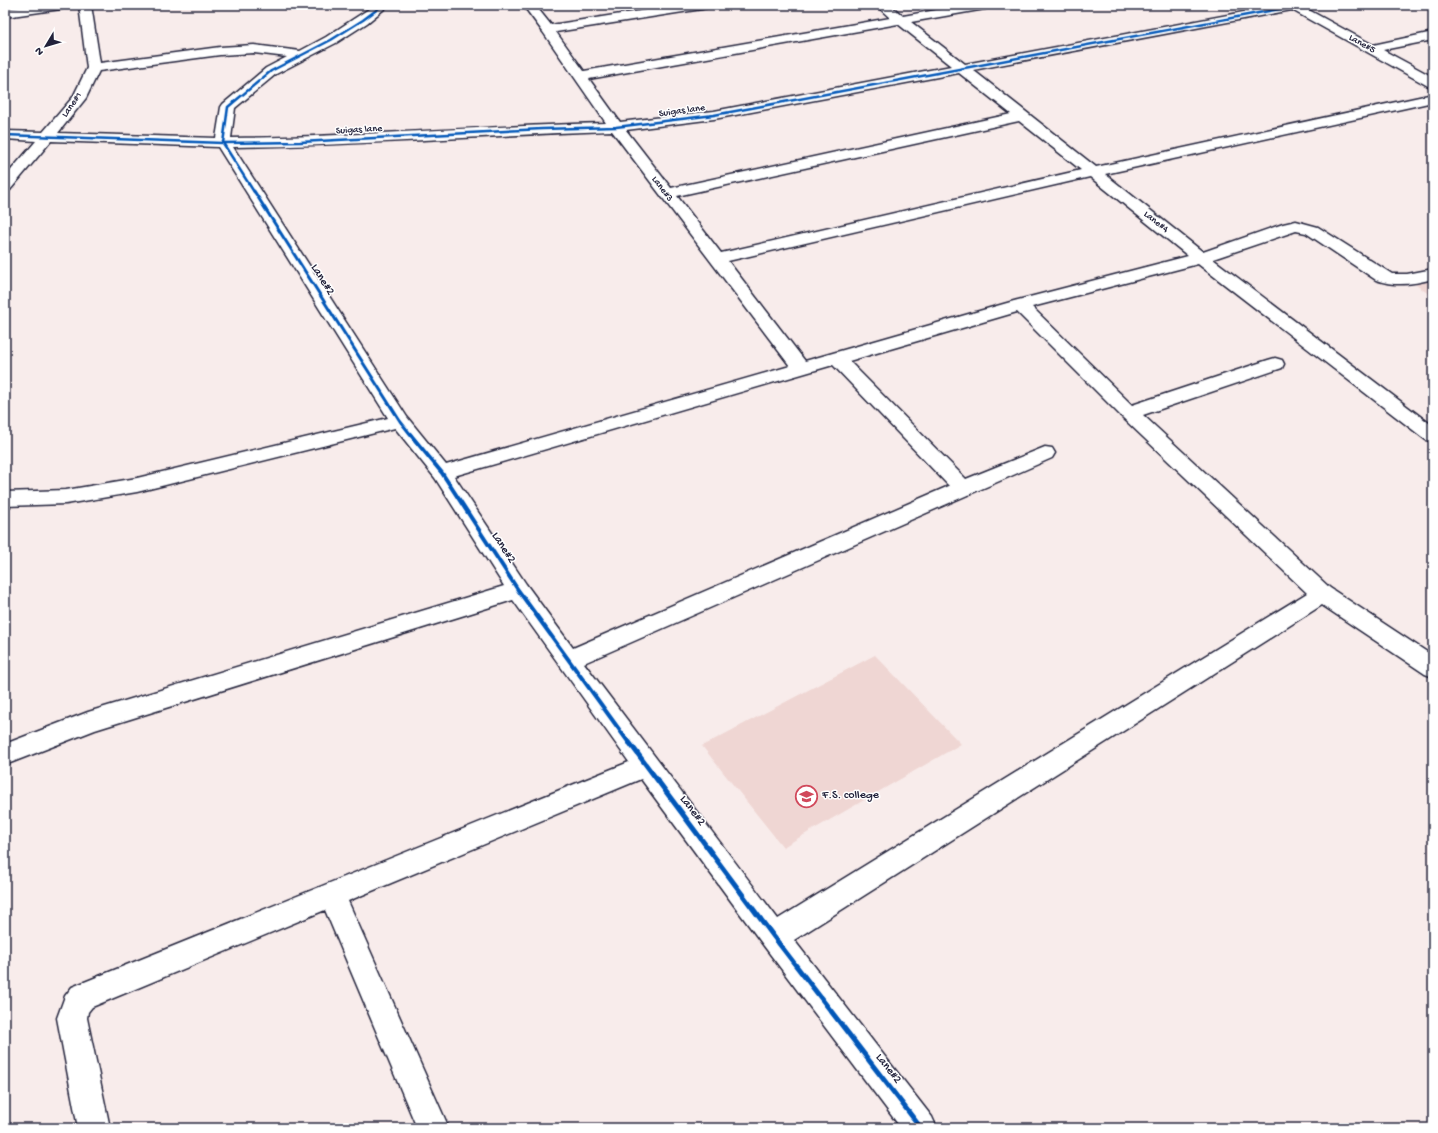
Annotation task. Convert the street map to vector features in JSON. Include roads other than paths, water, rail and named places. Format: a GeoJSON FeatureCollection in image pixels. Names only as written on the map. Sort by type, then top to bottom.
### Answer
{"type":"FeatureCollection","features":[{"type":"Feature","properties":{"kind":"street"},"geometry":{"type":"LineString","coordinates":[[5,13],[60,5]]}},
{"type":"Feature","properties":{"kind":"street"},"geometry":{"type":"LineString","coordinates":[[85,5],[94,68],[220,51],[254,49],[301,55]]}},
{"type":"Feature","properties":{"kind":"street"},"geometry":{"type":"LineString","coordinates":[[223,143],[228,107],[271,72],[363,20],[383,5]]}},
{"type":"Feature","properties":{"kind":"street","name":"Lane#3"},"geometry":{"type":"LineString","coordinates":[[529,5],[548,29],[616,127],[666,194],[801,368]]}},
{"type":"Feature","properties":{"kind":"street"},"geometry":{"type":"LineString","coordinates":[[548,29],[702,5]]}},
{"type":"Feature","properties":{"kind":"street","name":"Lane#4"},"geometry":{"type":"LineString","coordinates":[[882,5],[1201,258],[1433,436]]}},
{"type":"Feature","properties":{"kind":"street"},"geometry":{"type":"LineString","coordinates":[[581,76],[985,5]]}},
{"type":"Feature","properties":{"kind":"street","name":"Lane#5"},"geometry":{"type":"LineString","coordinates":[[1295,5],[1433,83]]}},
{"type":"Feature","properties":{"kind":"street","name":"Suigas lane"},"geometry":{"type":"LineString","coordinates":[[5,135],[223,143],[308,141],[542,129],[616,127],[714,114],[1295,5]]}},
{"type":"Feature","properties":{"kind":"street"},"geometry":{"type":"LineString","coordinates":[[1371,48],[1433,36]]}},
{"type":"Feature","properties":{"kind":"street"},"geometry":{"type":"LineString","coordinates":[[1408,69],[1433,67]]}},
{"type":"Feature","properties":{"kind":"street","name":"Lane#1"},"geometry":{"type":"LineString","coordinates":[[5,187],[49,136],[79,98],[94,68]]}},
{"type":"Feature","properties":{"kind":"street"},"geometry":{"type":"LineString","coordinates":[[717,259],[1093,172],[1433,98]]}},
{"type":"Feature","properties":{"kind":"street"},"geometry":{"type":"LineString","coordinates":[[666,194],[1021,116]]}},
{"type":"Feature","properties":{"kind":"street","name":"Lane#2"},"geometry":{"type":"LineString","coordinates":[[223,143],[400,421],[442,473],[518,590],[646,766],[774,937],[921,1128]]}},
{"type":"Feature","properties":{"kind":"street"},"geometry":{"type":"LineString","coordinates":[[442,473],[836,358],[1020,306],[1201,258],[1296,226],[1312,230],[1382,276],[1390,279],[1399,280],[1421,278],[1433,274]]}},
{"type":"Feature","properties":{"kind":"street"},"geometry":{"type":"LineString","coordinates":[[1020,306],[1129,413],[1322,594],[1433,668]]}},
{"type":"Feature","properties":{"kind":"street"},"geometry":{"type":"LineString","coordinates":[[836,358],[964,489]]}},
{"type":"Feature","properties":{"kind":"street"},"geometry":{"type":"LineString","coordinates":[[1129,413],[1275,364]]}},
{"type":"Feature","properties":{"kind":"street"},"geometry":{"type":"LineString","coordinates":[[5,499],[66,497],[137,485],[400,421]]}},
{"type":"Feature","properties":{"kind":"street"},"geometry":{"type":"LineString","coordinates":[[568,660],[1045,453]]}},
{"type":"Feature","properties":{"kind":"street"},"geometry":{"type":"LineString","coordinates":[[5,755],[88,722],[518,590]]}},
{"type":"Feature","properties":{"kind":"street"},"geometry":{"type":"LineString","coordinates":[[774,937],[1322,594]]}},
{"type":"Feature","properties":{"kind":"street"},"geometry":{"type":"LineString","coordinates":[[94,1128],[72,1018],[75,1006],[82,997],[646,766]]}},
{"type":"Feature","properties":{"kind":"street"},"geometry":{"type":"LineString","coordinates":[[332,895],[433,1128]]}},
{"type":"Feature","properties":{"kind":"place","name":"F.S. college"},"geometry":{"type":"Point","coordinates":[806,796]}}]}
